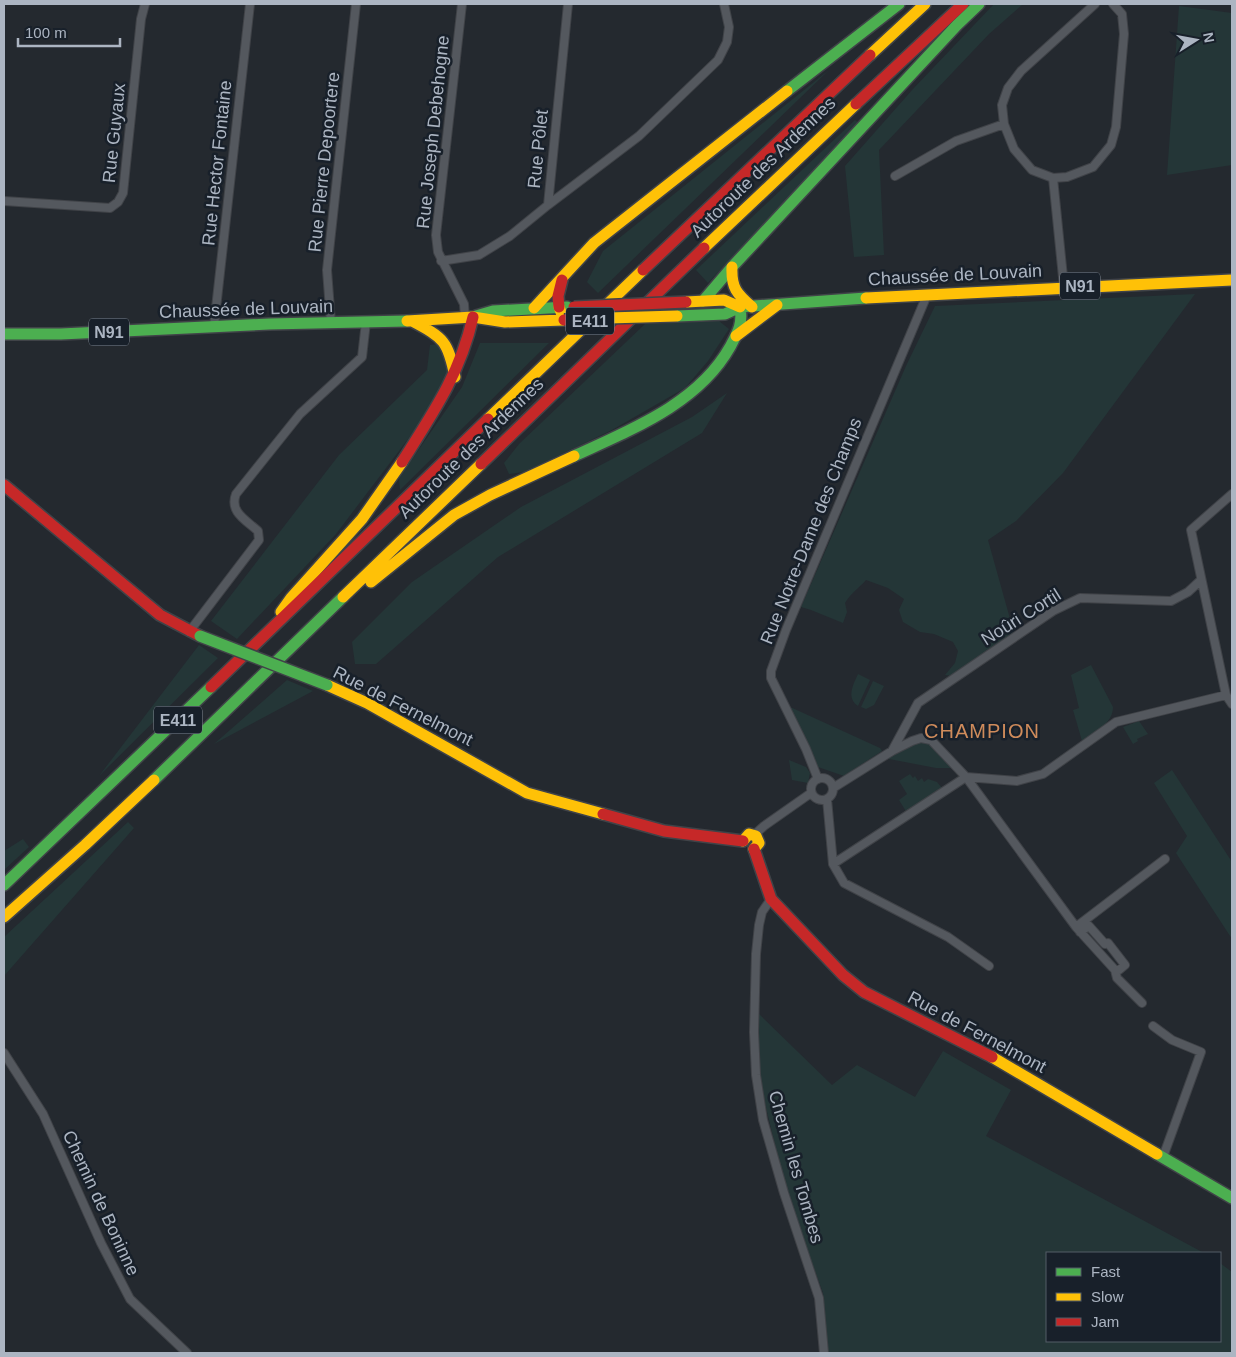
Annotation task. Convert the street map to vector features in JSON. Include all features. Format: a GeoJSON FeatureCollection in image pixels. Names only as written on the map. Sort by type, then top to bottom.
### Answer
{"type":"FeatureCollection","features":[{"type":"Feature","properties":{"kind":"main road"},"geometry":{"type":"LineString","coordinates":[[534,308],[563,279],[594,243],[620,221],[899,4]]}},
{"type":"Feature","properties":{"kind":"main road","name":"Autoroute des Ardennes"},"geometry":{"type":"LineString","coordinates":[[4,885],[258,643],[664,250],[925,4]]}},
{"type":"Feature","properties":{"kind":"main road","name":"Autoroute des Ardennes"},"geometry":{"type":"LineString","coordinates":[[4,917],[100,829],[347,593],[829,127],[963,4]]}},
{"type":"Feature","properties":{"kind":"main road"},"geometry":{"type":"LineString","coordinates":[[677,316],[695,308],[703,301],[732,267],[956,26],[979,4]]}},
{"type":"Feature","properties":{"kind":"main road"},"geometry":{"type":"LineString","coordinates":[[732,267],[730,282],[735,292],[752,307]]}},
{"type":"Feature","properties":{"kind":"main road"},"geometry":{"type":"LineString","coordinates":[[563,279],[558,296],[559,307],[564,320]]}},
{"type":"Feature","properties":{"kind":"main road","name":"Chaussée de Louvain"},"geometry":{"type":"LineString","coordinates":[[469,318],[492,311],[534,308],[724,300],[740,307],[752,307],[852,298],[1232,280]]}},
{"type":"Feature","properties":{"kind":"main road"},"geometry":{"type":"LineString","coordinates":[[735,337],[776,305]]}},
{"type":"Feature","properties":{"kind":"main road","name":"Chaussée de Louvain"},"geometry":{"type":"LineString","coordinates":[[4,337],[214,326],[469,318],[505,322],[677,316],[725,314],[740,307]]}},
{"type":"Feature","properties":{"kind":"main road"},"geometry":{"type":"LineString","coordinates":[[347,593],[373,581],[454,516],[490,495],[636,427],[668,408],[696,388],[725,355],[735,337],[742,320],[740,307]]}},
{"type":"Feature","properties":{"kind":"main road"},"geometry":{"type":"LineString","coordinates":[[258,643],[291,598],[362,519],[399,467],[455,377],[468,345],[469,318]]}},
{"type":"Feature","properties":{"kind":"main road"},"geometry":{"type":"LineString","coordinates":[[412,321],[439,336],[445,342],[450,352],[455,377]]}},
{"type":"Feature","properties":{"kind":"main road","name":"Rue de Fernelmont"},"geometry":{"type":"LineString","coordinates":[[4,485],[160,615],[194,634],[327,685],[367,703],[527,792],[664,831],[743,841],[745,848],[750,850],[758,846],[759,841],[754,835]]}},
{"type":"Feature","properties":{"kind":"main road"},"geometry":{"type":"LineString","coordinates":[[743,841],[747,835],[754,835]]}},
{"type":"Feature","properties":{"kind":"main road","name":"Rue de Fernelmont"},"geometry":{"type":"LineString","coordinates":[[754,849],[771,899],[843,975],[864,992],[993,1057],[1232,1198]]}},
{"type":"Feature","properties":{"kind":"street"},"geometry":{"type":"LineString","coordinates":[[144,7],[152,4]]}},
{"type":"Feature","properties":{"kind":"street","name":"Rue Hector Fontaine"},"geometry":{"type":"LineString","coordinates":[[214,326],[250,4]]}},
{"type":"Feature","properties":{"kind":"street","name":"Rue Pierre Depoortere"},"geometry":{"type":"LineString","coordinates":[[331,323],[327,270],[356,4]]}},
{"type":"Feature","properties":{"kind":"street","name":"Rue Joseph Debehogne"},"geometry":{"type":"LineString","coordinates":[[462,4],[436,235],[438,252],[469,318]]}},
{"type":"Feature","properties":{"kind":"street","name":"Rue Pôlet"},"geometry":{"type":"LineString","coordinates":[[442,261],[479,255],[510,236],[548,205],[568,4]]}},
{"type":"Feature","properties":{"kind":"street"},"geometry":{"type":"LineString","coordinates":[[548,205],[639,136],[718,60],[728,42],[729,27],[724,4]]}},
{"type":"Feature","properties":{"kind":"street"},"geometry":{"type":"LineString","coordinates":[[1095,4],[1021,71],[1008,88],[1002,105],[1004,124],[1014,149],[1032,170],[1053,178],[1067,176],[1093,167],[1110,145],[1116,128],[1124,34],[1122,14],[1113,4]]}},
{"type":"Feature","properties":{"kind":"street","name":"Rue Guyaux"},"geometry":{"type":"LineString","coordinates":[[4,201],[110,208],[118,202],[123,193],[141,20],[144,7]]}},
{"type":"Feature","properties":{"kind":"street"},"geometry":{"type":"LineString","coordinates":[[895,176],[956,141],[1004,124]]}},
{"type":"Feature","properties":{"kind":"street"},"geometry":{"type":"LineString","coordinates":[[1053,178],[1064,287]]}},
{"type":"Feature","properties":{"kind":"street","name":"Rue Notre-Dame des Champs"},"geometry":{"type":"LineString","coordinates":[[818,779],[806,749],[771,678],[771,671],[786,630],[927,295]]}},
{"type":"Feature","properties":{"kind":"street"},"geometry":{"type":"LineString","coordinates":[[194,634],[259,540],[258,531],[237,513],[234,507],[233,501],[236,494],[300,414],[362,357],[366,322]]}},
{"type":"Feature","properties":{"kind":"street"},"geometry":{"type":"LineString","coordinates":[[1232,494],[1191,530],[1226,695],[1232,704]]}},
{"type":"Feature","properties":{"kind":"street","name":"Noûri Cortil"},"geometry":{"type":"LineString","coordinates":[[892,751],[918,703],[1054,611],[1080,598],[1171,601],[1188,592],[1201,580]]}},
{"type":"Feature","properties":{"kind":"street"},"geometry":{"type":"LineString","coordinates":[[832,864],[966,777],[1017,781],[1043,774],[1116,722],[1226,695]]}},
{"type":"Feature","properties":{"kind":"street"},"geometry":{"type":"LineString","coordinates":[[833,788],[892,751],[912,741],[921,738],[931,740],[966,777],[1078,929],[1115,970],[1117,978],[1142,1003]]}},
{"type":"Feature","properties":{"kind":"street"},"geometry":{"type":"LineString","coordinates":[[754,835],[811,793],[812,785],[818,779],[826,779],[831,782],[833,788],[831,795],[827,799],[820,800],[811,793]]}},
{"type":"Feature","properties":{"kind":"street"},"geometry":{"type":"LineString","coordinates":[[827,799],[832,864],[844,883],[948,937],[989,966]]}},
{"type":"Feature","properties":{"kind":"street"},"geometry":{"type":"LineString","coordinates":[[1078,929],[1165,858]]}},
{"type":"Feature","properties":{"kind":"street","name":"Chemin les Tombes"},"geometry":{"type":"LineString","coordinates":[[771,899],[762,912],[756,954],[754,1032],[756,1075],[764,1120],[782,1184],[819,1298],[824,1353]]}},
{"type":"Feature","properties":{"kind":"street"},"geometry":{"type":"LineString","coordinates":[[1078,929],[1089,926],[1104,944],[1108,943],[1125,965],[1119,970],[1115,970]]}},
{"type":"Feature","properties":{"kind":"street"},"geometry":{"type":"LineString","coordinates":[[1153,1026],[1172,1040],[1200,1052],[1163,1157]]}},
{"type":"Feature","properties":{"kind":"street","name":"Chemin de Boninne"},"geometry":{"type":"LineString","coordinates":[[4,1053],[43,1114],[101,1243],[130,1299],[188,1353]]}},
{"type":"Feature","properties":{"kind":"shaded area"},"geometry":{"type":"Polygon","coordinates":[[[994,4],[1023,4],[989,34],[879,150],[884,255],[854,257],[845,166],[913,89],[994,4]]]}},
{"type":"Feature","properties":{"kind":"shaded area"},"geometry":{"type":"Polygon","coordinates":[[[1179,6],[1232,13],[1232,165],[1167,175],[1179,6]]]}},
{"type":"Feature","properties":{"kind":"shaded area"},"geometry":{"type":"Polygon","coordinates":[[[829,70],[598,293],[587,282],[603,251],[829,70]]]}},
{"type":"Feature","properties":{"kind":"shaded area"},"geometry":{"type":"Polygon","coordinates":[[[855,120],[859,123],[708,283],[696,270],[855,120]]]}},
{"type":"Feature","properties":{"kind":"shaded area"},"geometry":{"type":"Polygon","coordinates":[[[1195,294],[1063,473],[1016,521],[988,540],[1014,633],[952,676],[945,675],[955,663],[958,651],[953,642],[934,634],[920,632],[903,622],[899,610],[904,599],[888,588],[866,580],[852,593],[845,603],[847,612],[843,623],[801,607],[906,366],[935,306],[1195,294]]]}},
{"type":"Feature","properties":{"kind":"shaded area"},"geometry":{"type":"Polygon","coordinates":[[[719,321],[729,329],[708,361],[685,388],[612,430],[524,472],[509,474],[504,463],[519,444],[645,324],[719,321]]]}},
{"type":"Feature","properties":{"kind":"shaded area"},"geometry":{"type":"Polygon","coordinates":[[[480,343],[549,343],[400,490],[399,478],[462,387],[480,343]]]}},
{"type":"Feature","properties":{"kind":"shaded area"},"geometry":{"type":"Polygon","coordinates":[[[438,344],[449,362],[448,375],[424,418],[336,534],[237,639],[211,621],[339,455],[427,370],[430,345],[438,344]]]}},
{"type":"Feature","properties":{"kind":"shaded area"},"geometry":{"type":"Polygon","coordinates":[[[727,393],[702,433],[498,557],[376,664],[355,664],[352,642],[412,582],[521,507],[692,417],[727,393]]]}},
{"type":"Feature","properties":{"kind":"shaded area"},"geometry":{"type":"Polygon","coordinates":[[[199,645],[218,658],[99,776],[199,645]]]}},
{"type":"Feature","properties":{"kind":"shaded area"},"geometry":{"type":"Polygon","coordinates":[[[1091,665],[1113,707],[1110,718],[1106,723],[1082,741],[1073,710],[1079,708],[1071,675],[1091,665]]]}},
{"type":"Feature","properties":{"kind":"shaded area"},"geometry":{"type":"Polygon","coordinates":[[[858,674],[870,680],[858,706],[854,703],[851,695],[858,674]]]}},
{"type":"Feature","properties":{"kind":"shaded area"},"geometry":{"type":"Polygon","coordinates":[[[287,680],[313,691],[214,744],[287,680]]]}},
{"type":"Feature","properties":{"kind":"shaded area"},"geometry":{"type":"Polygon","coordinates":[[[873,681],[884,686],[874,705],[866,709],[861,707],[873,681]]]}},
{"type":"Feature","properties":{"kind":"shaded area"},"geometry":{"type":"Polygon","coordinates":[[[788,706],[880,748],[882,751],[844,776],[818,767],[788,706]]]}},
{"type":"Feature","properties":{"kind":"shaded area"},"geometry":{"type":"Polygon","coordinates":[[[1139,721],[1148,734],[1137,739],[1138,741],[1133,744],[1123,727],[1139,721]]]}},
{"type":"Feature","properties":{"kind":"shaded area"},"geometry":{"type":"Polygon","coordinates":[[[921,740],[931,742],[953,768],[936,768],[889,759],[889,755],[921,740]]]}},
{"type":"Feature","properties":{"kind":"shaded area"},"geometry":{"type":"Polygon","coordinates":[[[789,760],[806,767],[810,773],[808,783],[792,780],[789,760]]]}},
{"type":"Feature","properties":{"kind":"shaded area"},"geometry":{"type":"Polygon","coordinates":[[[1172,770],[1232,862],[1232,939],[1176,853],[1187,836],[1154,783],[1172,770]]]}},
{"type":"Feature","properties":{"kind":"shaded area"},"geometry":{"type":"Polygon","coordinates":[[[910,774],[913,778],[915,776],[918,781],[922,778],[924,782],[928,779],[937,782],[942,788],[907,813],[899,800],[907,794],[899,781],[910,774]]]}},
{"type":"Feature","properties":{"kind":"shaded area"},"geometry":{"type":"Polygon","coordinates":[[[128,822],[134,828],[4,976],[4,937],[128,822]]]}},
{"type":"Feature","properties":{"kind":"shaded area"},"geometry":{"type":"Polygon","coordinates":[[[23,839],[29,847],[4,870],[4,851],[23,839]]]}},
{"type":"Feature","properties":{"kind":"shaded area"},"geometry":{"type":"Polygon","coordinates":[[[758,1013],[832,1085],[857,1065],[915,1097],[943,1051],[1011,1090],[986,1136],[1202,1252],[1046,1252],[1046,1342],[1221,1342],[1221,1264],[1232,1272],[1232,1353],[828,1353],[823,1293],[787,1194],[760,1083],[758,1013]]]}},
{"type":"Feature","properties":{"kind":"traffic: fast"},"geometry":{"type":"LineString","coordinates":[[787,91],[899,4]]}},
{"type":"Feature","properties":{"kind":"traffic: fast"},"geometry":{"type":"LineString","coordinates":[[703,301],[732,267],[957,25],[979,4]]}},
{"type":"Feature","properties":{"kind":"traffic: fast"},"geometry":{"type":"LineString","coordinates":[[677,316],[725,314],[740,307],[866,298]]}},
{"type":"Feature","properties":{"kind":"traffic: fast"},"geometry":{"type":"LineString","coordinates":[[476,316],[493,311],[567,307]]}},
{"type":"Feature","properties":{"kind":"traffic: fast"},"geometry":{"type":"LineString","coordinates":[[574,456],[640,425],[681,400],[700,384],[716,367],[733,342],[740,323],[740,307]]}},
{"type":"Feature","properties":{"kind":"traffic: fast"},"geometry":{"type":"LineString","coordinates":[[4,334],[61,334],[269,324],[407,321]]}},
{"type":"Feature","properties":{"kind":"traffic: fast"},"geometry":{"type":"LineString","coordinates":[[154,780],[343,597]]}},
{"type":"Feature","properties":{"kind":"traffic: fast"},"geometry":{"type":"LineString","coordinates":[[200,636],[327,685]]}},
{"type":"Feature","properties":{"kind":"traffic: fast"},"geometry":{"type":"LineString","coordinates":[[4,885],[211,687]]}},
{"type":"Feature","properties":{"kind":"traffic: fast"},"geometry":{"type":"LineString","coordinates":[[1157,1154],[1232,1198]]}},
{"type":"Feature","properties":{"kind":"traffic: slow"},"geometry":{"type":"LineString","coordinates":[[870,55],[925,4]]}},
{"type":"Feature","properties":{"kind":"traffic: slow"},"geometry":{"type":"LineString","coordinates":[[534,308],[594,243],[787,91]]}},
{"type":"Feature","properties":{"kind":"traffic: slow"},"geometry":{"type":"LineString","coordinates":[[704,248],[856,104]]}},
{"type":"Feature","properties":{"kind":"traffic: slow"},"geometry":{"type":"LineString","coordinates":[[732,267],[736,290],[752,307]]}},
{"type":"Feature","properties":{"kind":"traffic: slow"},"geometry":{"type":"LineString","coordinates":[[488,419],[643,270]]}},
{"type":"Feature","properties":{"kind":"traffic: slow"},"geometry":{"type":"LineString","coordinates":[[866,298],[1232,280]]}},
{"type":"Feature","properties":{"kind":"traffic: slow"},"geometry":{"type":"LineString","coordinates":[[686,302],[724,300],[740,307]]}},
{"type":"Feature","properties":{"kind":"traffic: slow"},"geometry":{"type":"LineString","coordinates":[[736,336],[777,305]]}},
{"type":"Feature","properties":{"kind":"traffic: slow"},"geometry":{"type":"LineString","coordinates":[[407,321],[473,317],[505,322],[564,320],[559,307]]}},
{"type":"Feature","properties":{"kind":"traffic: slow"},"geometry":{"type":"LineString","coordinates":[[608,318],[677,316]]}},
{"type":"Feature","properties":{"kind":"traffic: slow"},"geometry":{"type":"LineString","coordinates":[[412,321],[431,332],[443,342],[450,355],[455,377]]}},
{"type":"Feature","properties":{"kind":"traffic: slow"},"geometry":{"type":"LineString","coordinates":[[371,582],[454,515],[490,495],[574,456]]}},
{"type":"Feature","properties":{"kind":"traffic: slow"},"geometry":{"type":"LineString","coordinates":[[281,612],[291,598],[362,519],[402,462]]}},
{"type":"Feature","properties":{"kind":"traffic: slow"},"geometry":{"type":"LineString","coordinates":[[343,597],[481,464]]}},
{"type":"Feature","properties":{"kind":"traffic: slow"},"geometry":{"type":"LineString","coordinates":[[327,685],[367,703],[527,793],[603,814]]}},
{"type":"Feature","properties":{"kind":"traffic: slow"},"geometry":{"type":"LineString","coordinates":[[4,917],[154,780]]}},
{"type":"Feature","properties":{"kind":"traffic: slow"},"geometry":{"type":"LineString","coordinates":[[743,841],[749,834],[756,836],[759,843],[754,849]]}},
{"type":"Feature","properties":{"kind":"traffic: slow"},"geometry":{"type":"LineString","coordinates":[[992,1057],[1157,1154]]}},
{"type":"Feature","properties":{"kind":"traffic: jam"},"geometry":{"type":"LineString","coordinates":[[856,104],[963,4]]}},
{"type":"Feature","properties":{"kind":"traffic: jam"},"geometry":{"type":"LineString","coordinates":[[643,270],[870,55]]}},
{"type":"Feature","properties":{"kind":"traffic: jam"},"geometry":{"type":"LineString","coordinates":[[481,464],[704,248]]}},
{"type":"Feature","properties":{"kind":"traffic: jam"},"geometry":{"type":"LineString","coordinates":[[559,307],[558,296],[562,280]]}},
{"type":"Feature","properties":{"kind":"traffic: jam"},"geometry":{"type":"LineString","coordinates":[[574,307],[686,302]]}},
{"type":"Feature","properties":{"kind":"traffic: jam"},"geometry":{"type":"LineString","coordinates":[[402,462],[435,410],[453,375],[461,357],[473,317]]}},
{"type":"Feature","properties":{"kind":"traffic: jam"},"geometry":{"type":"LineString","coordinates":[[564,320],[597,319]]}},
{"type":"Feature","properties":{"kind":"traffic: jam"},"geometry":{"type":"LineString","coordinates":[[211,687],[488,419]]}},
{"type":"Feature","properties":{"kind":"traffic: jam"},"geometry":{"type":"LineString","coordinates":[[4,485],[160,615],[200,636]]}},
{"type":"Feature","properties":{"kind":"traffic: jam"},"geometry":{"type":"LineString","coordinates":[[603,814],[664,831],[743,841]]}},
{"type":"Feature","properties":{"kind":"traffic: jam"},"geometry":{"type":"LineString","coordinates":[[754,849],[771,899],[843,975],[864,992],[992,1057]]}},
{"type":"Feature","properties":{"kind":"district","name":"CHAMPION"},"geometry":{"type":"Point","coordinates":[982,731]}}]}
